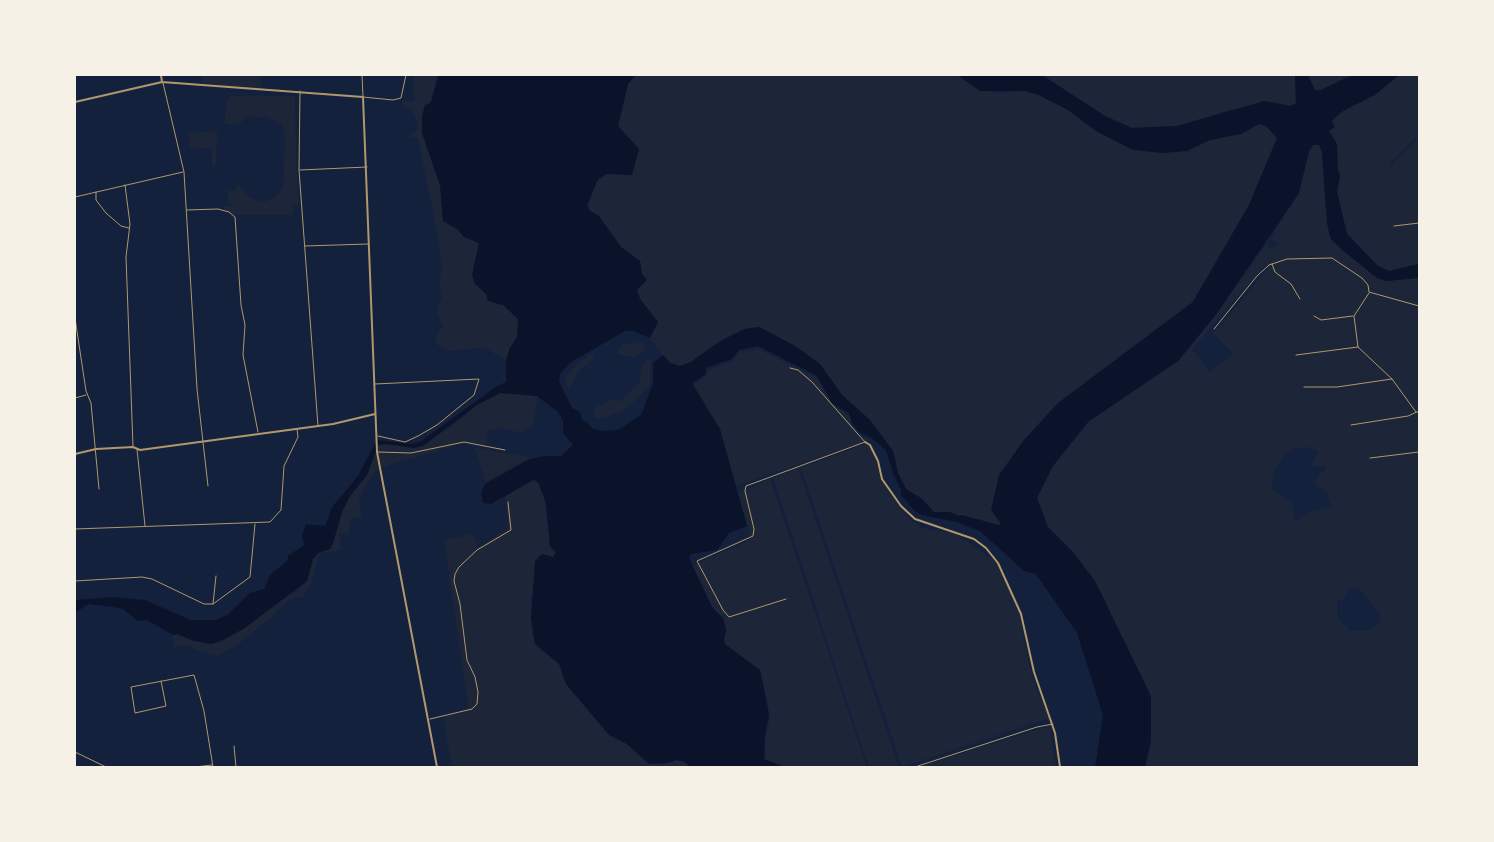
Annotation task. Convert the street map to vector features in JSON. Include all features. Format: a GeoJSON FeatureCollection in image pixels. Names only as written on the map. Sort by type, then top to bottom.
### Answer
{"type":"FeatureCollection","features":[{"type":"Feature","properties":{"kind":"street"},"geometry":{"type":"LineString","coordinates":[[161,75],[184,172],[197,390],[208,486]]}},
{"type":"Feature","properties":{"kind":"street"},"geometry":{"type":"LineString","coordinates":[[362,75],[377,448],[437,767]]}},
{"type":"Feature","properties":{"kind":"street"},"geometry":{"type":"LineString","coordinates":[[75,102],[162,82],[300,91],[393,100],[401,98],[406,75]]}},
{"type":"Feature","properties":{"kind":"street"},"geometry":{"type":"LineString","coordinates":[[300,91],[299,170],[318,426]]}},
{"type":"Feature","properties":{"kind":"street"},"geometry":{"type":"LineString","coordinates":[[299,170],[367,167]]}},
{"type":"Feature","properties":{"kind":"street"},"geometry":{"type":"LineString","coordinates":[[75,197],[184,172]]}},
{"type":"Feature","properties":{"kind":"street"},"geometry":{"type":"LineString","coordinates":[[125,185],[130,228],[126,257],[133,447],[136,450],[145,527]]}},
{"type":"Feature","properties":{"kind":"street"},"geometry":{"type":"LineString","coordinates":[[96,192],[96,200],[106,213],[121,226],[130,228]]}},
{"type":"Feature","properties":{"kind":"street"},"geometry":{"type":"LineString","coordinates":[[186,210],[218,209],[229,212],[235,217],[240,305],[245,325],[242,355],[258,432]]}},
{"type":"Feature","properties":{"kind":"street"},"geometry":{"type":"LineString","coordinates":[[1394,226],[1419,223]]}},
{"type":"Feature","properties":{"kind":"street"},"geometry":{"type":"LineString","coordinates":[[305,246],[369,244]]}},
{"type":"Feature","properties":{"kind":"street"},"geometry":{"type":"LineString","coordinates":[[1214,329],[1257,276],[1272,264],[1287,259],[1332,258],[1362,278],[1368,285],[1370,292],[1364,304],[1354,316],[1320,320],[1314,316]]}},
{"type":"Feature","properties":{"kind":"street"},"geometry":{"type":"LineString","coordinates":[[1272,264],[1275,272],[1291,284],[1300,300]]}},
{"type":"Feature","properties":{"kind":"street"},"geometry":{"type":"LineString","coordinates":[[1370,292],[1419,306]]}},
{"type":"Feature","properties":{"kind":"street"},"geometry":{"type":"LineString","coordinates":[[1354,316],[1358,347],[1392,379],[1416,412]]}},
{"type":"Feature","properties":{"kind":"street"},"geometry":{"type":"LineString","coordinates":[[75,318],[87,395],[91,403],[99,489]]}},
{"type":"Feature","properties":{"kind":"street"},"geometry":{"type":"LineString","coordinates":[[1296,355],[1358,347]]}},
{"type":"Feature","properties":{"kind":"street"},"geometry":{"type":"LineString","coordinates":[[790,368],[798,370],[812,382],[865,442],[870,445],[878,461],[882,479],[901,506],[915,519],[974,539],[986,548],[998,563],[1020,611],[1034,672],[1053,724],[1060,767]]}},
{"type":"Feature","properties":{"kind":"street"},"geometry":{"type":"LineString","coordinates":[[374,384],[479,379],[474,396],[437,425],[418,436],[404,442],[377,437]]}},
{"type":"Feature","properties":{"kind":"street"},"geometry":{"type":"LineString","coordinates":[[1304,387],[1338,388],[1392,379]]}},
{"type":"Feature","properties":{"kind":"street"},"geometry":{"type":"LineString","coordinates":[[75,398],[87,395]]}},
{"type":"Feature","properties":{"kind":"street"},"geometry":{"type":"LineString","coordinates":[[1351,425],[1408,416],[1419,411]]}},
{"type":"Feature","properties":{"kind":"street"},"geometry":{"type":"LineString","coordinates":[[136,450],[258,432],[318,426],[375,414]]}},
{"type":"Feature","properties":{"kind":"street"},"geometry":{"type":"LineString","coordinates":[[75,530],[270,522],[280,512],[284,466],[298,437],[296,428]]}},
{"type":"Feature","properties":{"kind":"street"},"geometry":{"type":"LineString","coordinates":[[378,452],[411,453],[464,442],[505,450]]}},
{"type":"Feature","properties":{"kind":"street"},"geometry":{"type":"LineString","coordinates":[[786,599],[729,617],[697,562],[753,536],[754,532],[744,491],[746,486],[865,442]]}},
{"type":"Feature","properties":{"kind":"street"},"geometry":{"type":"LineString","coordinates":[[75,454],[96,449],[133,447]]}},
{"type":"Feature","properties":{"kind":"street"},"geometry":{"type":"LineString","coordinates":[[1370,458],[1419,452]]}},
{"type":"Feature","properties":{"kind":"street"},"geometry":{"type":"LineString","coordinates":[[428,719],[472,709],[477,704],[478,692],[475,677],[467,660],[460,604],[454,581],[455,574],[459,567],[478,550],[511,530],[508,502]]}},
{"type":"Feature","properties":{"kind":"street"},"geometry":{"type":"LineString","coordinates":[[75,581],[142,577],[152,579],[204,604],[213,604],[250,577],[255,524]]}},
{"type":"Feature","properties":{"kind":"street"},"geometry":{"type":"LineString","coordinates":[[213,604],[216,576]]}},
{"type":"Feature","properties":{"kind":"street"},"geometry":{"type":"LineString","coordinates":[[161,681],[166,706],[135,712],[131,687],[161,681],[194,675],[204,711],[213,766],[195,767]]}},
{"type":"Feature","properties":{"kind":"street"},"geometry":{"type":"LineString","coordinates":[[915,767],[1037,727],[1053,724]]}},
{"type":"Feature","properties":{"kind":"street"},"geometry":{"type":"LineString","coordinates":[[234,746],[236,767]]}},
{"type":"Feature","properties":{"kind":"street"},"geometry":{"type":"LineString","coordinates":[[75,752],[106,767]]}},
{"type":"Feature","properties":{"kind":"shaded area"},"geometry":{"type":"Polygon","coordinates":[[[201,75],[259,75],[262,90],[202,86],[201,75]]]}},
{"type":"Feature","properties":{"kind":"shaded area"},"geometry":{"type":"Polygon","coordinates":[[[415,75],[438,75],[430,103],[425,105],[422,133],[440,186],[443,221],[457,229],[464,237],[479,243],[478,256],[474,261],[474,272],[493,303],[503,305],[518,319],[517,337],[510,348],[506,361],[484,347],[451,351],[441,348],[435,342],[437,334],[443,327],[437,311],[442,297],[439,283],[442,269],[437,232],[418,138],[409,137],[410,134],[418,129],[418,124],[412,110],[403,105],[401,101],[415,101],[413,84],[415,75]]]}},
{"type":"Feature","properties":{"kind":"shaded area"},"geometry":{"type":"Polygon","coordinates":[[[438,75],[636,75],[628,84],[618,126],[639,149],[632,175],[606,174],[597,181],[587,206],[590,211],[599,216],[621,247],[640,261],[642,274],[647,280],[637,290],[640,299],[658,322],[650,338],[633,331],[625,331],[571,362],[560,374],[559,381],[572,408],[580,412],[582,420],[593,429],[603,431],[618,430],[641,415],[653,384],[653,363],[663,355],[670,363],[680,366],[691,362],[717,343],[744,329],[759,327],[795,346],[820,364],[842,395],[870,420],[893,451],[898,473],[906,489],[921,498],[934,512],[950,512],[982,526],[994,528],[1001,524],[991,510],[999,475],[1024,440],[1058,403],[1193,302],[1249,205],[1277,138],[1266,126],[1259,124],[1241,134],[1210,140],[1187,151],[1163,153],[1133,150],[1096,131],[1068,110],[1039,95],[1024,91],[980,91],[957,75],[1042,75],[1105,116],[1132,128],[1177,126],[1264,101],[1291,106],[1296,103],[1295,75],[1308,75],[1315,90],[1321,90],[1352,75],[1399,75],[1375,95],[1343,111],[1332,121],[1335,127],[1329,131],[1337,144],[1338,171],[1340,176],[1337,192],[1347,234],[1378,266],[1389,271],[1419,264],[1419,278],[1386,281],[1377,278],[1330,238],[1327,223],[1322,152],[1319,145],[1313,145],[1309,151],[1299,193],[1215,316],[1178,361],[1088,422],[1053,466],[1037,498],[1048,527],[1072,551],[1095,581],[1151,696],[1151,741],[1145,767],[1095,767],[1103,715],[1077,633],[1036,574],[1024,571],[980,531],[956,522],[922,515],[915,511],[901,495],[901,490],[894,476],[886,450],[870,437],[859,432],[852,423],[849,413],[832,403],[817,376],[758,346],[739,350],[732,359],[706,368],[706,374],[692,383],[720,429],[747,526],[729,533],[717,550],[691,554],[689,558],[712,607],[723,618],[726,629],[725,644],[760,670],[769,714],[764,759],[785,767],[691,767],[683,761],[676,760],[667,763],[649,764],[627,744],[609,735],[566,684],[559,664],[535,644],[531,618],[535,561],[542,554],[553,557],[556,553],[550,546],[546,503],[538,482],[533,480],[491,504],[483,503],[481,493],[485,484],[528,460],[543,456],[561,456],[573,445],[563,433],[563,421],[558,412],[537,396],[500,393],[477,405],[423,446],[414,448],[386,444],[378,445],[367,475],[350,496],[342,512],[330,549],[318,553],[313,559],[307,581],[245,628],[221,641],[211,644],[194,641],[177,634],[173,635],[147,620],[138,621],[123,609],[113,607],[88,604],[75,613],[75,600],[112,597],[145,600],[191,620],[216,620],[227,615],[250,593],[264,589],[270,575],[288,560],[288,556],[304,545],[302,535],[306,524],[325,526],[332,507],[358,476],[377,440],[412,444],[420,442],[497,386],[506,382],[506,361],[510,348],[517,337],[518,319],[503,305],[488,301],[486,294],[474,283],[472,275],[479,243],[464,237],[457,229],[443,221],[440,185],[422,133],[422,116],[425,105],[431,103],[438,75]]]}},
{"type":"Feature","properties":{"kind":"shaded area"},"geometry":{"type":"Polygon","coordinates":[[[636,75],[957,75],[997,93],[1024,91],[1039,95],[1068,110],[1096,131],[1187,151],[1210,140],[1241,134],[1259,124],[1266,126],[1277,138],[1249,205],[1192,302],[1058,403],[1024,440],[999,475],[1001,525],[994,528],[982,527],[950,512],[934,512],[921,498],[906,489],[898,473],[893,451],[870,420],[842,395],[820,364],[795,346],[760,327],[744,329],[717,343],[691,362],[680,366],[670,363],[663,355],[650,338],[658,322],[640,299],[637,290],[641,285],[640,261],[621,247],[599,216],[590,211],[587,206],[597,181],[606,174],[618,173],[626,176],[639,149],[618,126],[628,84],[636,75]]]}},
{"type":"Feature","properties":{"kind":"shaded area"},"geometry":{"type":"Polygon","coordinates":[[[1042,75],[1295,75],[1296,104],[1283,106],[1274,102],[1227,111],[1177,126],[1132,128],[1105,116],[1042,75]]]}},
{"type":"Feature","properties":{"kind":"shaded area"},"geometry":{"type":"Polygon","coordinates":[[[1308,75],[1352,75],[1321,90],[1315,90],[1308,75]]]}},
{"type":"Feature","properties":{"kind":"shaded area"},"geometry":{"type":"Polygon","coordinates":[[[1399,75],[1419,75],[1419,135],[1392,161],[1388,172],[1394,162],[1419,137],[1419,264],[1390,271],[1378,266],[1347,234],[1337,192],[1340,176],[1322,132],[1334,128],[1332,121],[1343,111],[1375,95],[1399,75]]]}},
{"type":"Feature","properties":{"kind":"shaded area"},"geometry":{"type":"Polygon","coordinates":[[[228,96],[295,96],[299,205],[293,205],[293,215],[236,215],[224,210],[224,206],[232,206],[232,203],[228,203],[228,191],[234,190],[237,185],[240,185],[248,196],[255,200],[264,202],[275,197],[283,188],[284,169],[285,133],[280,123],[266,116],[254,118],[251,116],[245,117],[239,125],[225,124],[225,111],[228,107],[225,105],[228,96]]]}},
{"type":"Feature","properties":{"kind":"shaded area"},"geometry":{"type":"Polygon","coordinates":[[[217,131],[216,166],[212,167],[212,148],[190,149],[189,133],[217,131]]]}},
{"type":"Feature","properties":{"kind":"shaded area"},"geometry":{"type":"Polygon","coordinates":[[[1314,145],[1319,145],[1322,152],[1326,209],[1377,278],[1386,281],[1419,278],[1419,767],[1145,767],[1151,741],[1115,624],[1095,581],[1072,551],[1048,527],[1037,498],[1053,466],[1088,422],[1178,361],[1215,316],[1268,242],[1269,248],[1276,247],[1277,243],[1271,240],[1275,230],[1299,193],[1309,151],[1314,145]],[[1267,263],[1192,349],[1210,373],[1233,353],[1213,334],[1269,267],[1267,263]],[[1308,447],[1293,449],[1284,456],[1274,470],[1272,488],[1292,503],[1295,523],[1307,513],[1331,506],[1327,493],[1315,484],[1320,473],[1326,471],[1325,466],[1311,466],[1319,451],[1308,447]],[[1358,587],[1350,589],[1343,600],[1337,600],[1337,615],[1350,631],[1367,631],[1378,625],[1381,615],[1358,587]]]}},
{"type":"Feature","properties":{"kind":"shaded area"},"geometry":{"type":"Polygon","coordinates":[[[641,343],[646,346],[635,357],[619,355],[617,352],[622,344],[641,343]]]}},
{"type":"Feature","properties":{"kind":"shaded area"},"geometry":{"type":"Polygon","coordinates":[[[758,349],[818,379],[833,405],[850,416],[852,426],[859,435],[871,440],[736,486],[720,432],[692,386],[707,376],[707,371],[733,361],[739,353],[758,349]]]}},
{"type":"Feature","properties":{"kind":"shaded area"},"geometry":{"type":"Polygon","coordinates":[[[594,352],[594,358],[578,372],[569,388],[565,384],[566,377],[576,365],[594,352]]]}},
{"type":"Feature","properties":{"kind":"shaded area"},"geometry":{"type":"Polygon","coordinates":[[[651,358],[650,385],[640,397],[621,411],[604,418],[596,418],[594,414],[596,407],[610,400],[621,401],[640,382],[642,364],[651,358]]]}},
{"type":"Feature","properties":{"kind":"shaded area"},"geometry":{"type":"Polygon","coordinates":[[[503,391],[537,396],[534,423],[522,433],[501,428],[488,431],[486,445],[466,442],[379,468],[364,488],[359,501],[362,517],[350,519],[349,533],[339,534],[341,550],[320,553],[312,581],[304,596],[289,600],[271,618],[236,646],[217,656],[198,651],[188,645],[173,647],[173,635],[177,634],[194,641],[258,618],[271,606],[298,590],[307,581],[313,559],[318,553],[330,549],[349,496],[367,475],[378,445],[386,444],[414,448],[450,428],[477,405],[503,391]]]}},
{"type":"Feature","properties":{"kind":"shaded area"},"geometry":{"type":"Polygon","coordinates":[[[870,442],[886,487],[908,518],[922,528],[956,534],[998,563],[1019,614],[1031,674],[1049,718],[902,767],[801,468],[870,442]]]}},
{"type":"Feature","properties":{"kind":"shaded area"},"geometry":{"type":"Polygon","coordinates":[[[475,448],[530,457],[486,482],[475,448]]]}},
{"type":"Feature","properties":{"kind":"shaded area"},"geometry":{"type":"Polygon","coordinates":[[[798,468],[899,767],[869,767],[773,478],[798,468]]]}},
{"type":"Feature","properties":{"kind":"shaded area"},"geometry":{"type":"Polygon","coordinates":[[[770,479],[867,767],[779,767],[765,761],[765,740],[770,717],[760,672],[726,647],[724,641],[727,631],[723,621],[716,614],[691,566],[751,540],[738,493],[770,479]]]}},
{"type":"Feature","properties":{"kind":"shaded area"},"geometry":{"type":"Polygon","coordinates":[[[533,480],[538,482],[544,497],[550,546],[557,553],[553,557],[539,555],[531,600],[532,633],[535,644],[559,664],[566,684],[609,735],[627,744],[649,764],[667,763],[676,760],[683,761],[691,767],[452,767],[443,716],[469,710],[444,540],[473,534],[478,548],[508,528],[505,497],[533,480]]]}},
{"type":"Feature","properties":{"kind":"shaded area"},"geometry":{"type":"Polygon","coordinates":[[[1050,726],[1056,767],[918,767],[1050,726]]]}},
{"type":"Feature","properties":{"kind":"waterway"},"geometry":{"type":"LineString","coordinates":[[961,518],[1002,529]]}}]}
